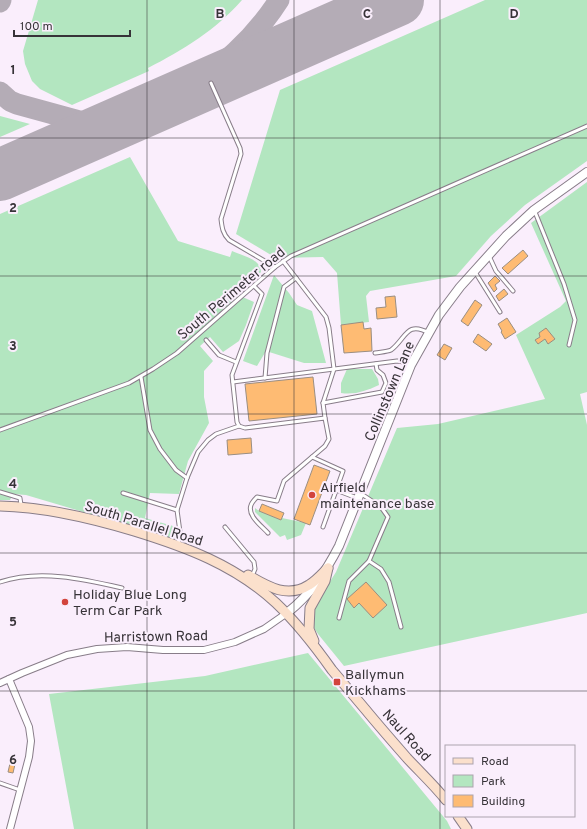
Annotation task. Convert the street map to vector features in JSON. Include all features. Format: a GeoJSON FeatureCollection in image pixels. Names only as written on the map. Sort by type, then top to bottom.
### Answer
{"type":"FeatureCollection","features":[{"type":"Feature","properties":{"kind":"main road","name":"South Parallel Road"},"geometry":{"type":"LineString","coordinates":[[0,506],[72,515],[110,524],[178,545],[224,566],[248,581],[287,613]]}},
{"type":"Feature","properties":{"kind":"main road"},"geometry":{"type":"LineString","coordinates":[[224,566],[282,591],[298,590],[310,585],[328,568]]}},
{"type":"Feature","properties":{"kind":"main road"},"geometry":{"type":"LineString","coordinates":[[317,648],[310,629],[310,608],[325,581],[328,568]]}},
{"type":"Feature","properties":{"kind":"main road","name":"Naul Road"},"geometry":{"type":"LineString","coordinates":[[287,613],[366,710],[407,758],[445,799]]}},
{"type":"Feature","properties":{"kind":"main road"},"geometry":{"type":"LineString","coordinates":[[459,817],[467,829]]}},
{"type":"Feature","properties":{"kind":"street","name":"Collinstown Lane"},"geometry":{"type":"LineString","coordinates":[[287,613],[311,590],[328,568],[339,546],[411,365],[439,315],[488,254],[534,210],[587,172]]}},
{"type":"Feature","properties":{"kind":"street","name":"Harristown Road"},"geometry":{"type":"LineString","coordinates":[[0,683],[67,656],[97,649],[127,647],[163,650],[204,650],[235,642],[264,629],[287,613]]}},
{"type":"Feature","properties":{"kind":"street"},"geometry":{"type":"LineString","coordinates":[[9,679],[29,727],[31,737],[30,753],[10,829]]}},
{"type":"Feature","properties":{"kind":"lane"},"geometry":{"type":"LineString","coordinates":[[211,82],[240,148],[241,154],[222,220],[224,235],[229,240],[275,267]]}},
{"type":"Feature","properties":{"kind":"lane","name":"South Perimeter road"},"geometry":{"type":"LineString","coordinates":[[0,430],[141,377],[177,352],[275,267],[296,254],[587,126]]}},
{"type":"Feature","properties":{"kind":"lane"},"geometry":{"type":"LineString","coordinates":[[534,210],[564,284],[574,320],[568,345]]}},
{"type":"Feature","properties":{"kind":"lane"},"geometry":{"type":"LineString","coordinates":[[488,254],[496,271],[513,291]]}},
{"type":"Feature","properties":{"kind":"lane"},"geometry":{"type":"LineString","coordinates":[[268,533],[253,516],[250,511],[251,506],[257,496],[277,501],[284,481],[325,446],[328,439],[323,403],[334,369],[329,328],[326,317],[283,261]]}},
{"type":"Feature","properties":{"kind":"lane"},"geometry":{"type":"LineString","coordinates":[[474,270],[500,312]]}},
{"type":"Feature","properties":{"kind":"lane"},"geometry":{"type":"LineString","coordinates":[[265,378],[267,353],[284,288],[296,278]]}},
{"type":"Feature","properties":{"kind":"lane"},"geometry":{"type":"LineString","coordinates":[[239,426],[237,422],[232,375],[262,294],[254,286]]}},
{"type":"Feature","properties":{"kind":"lane"},"geometry":{"type":"LineString","coordinates":[[375,353],[389,351],[408,330],[414,328],[422,329],[428,333]]}},
{"type":"Feature","properties":{"kind":"lane"},"geometry":{"type":"LineString","coordinates":[[206,340],[219,355],[236,362]]}},
{"type":"Feature","properties":{"kind":"lane"},"geometry":{"type":"LineString","coordinates":[[232,382],[397,361],[411,365]]}},
{"type":"Feature","properties":{"kind":"lane"},"geometry":{"type":"LineString","coordinates":[[323,403],[382,392],[386,383],[383,375],[377,370],[376,364]]}},
{"type":"Feature","properties":{"kind":"lane"},"geometry":{"type":"LineString","coordinates":[[141,377],[150,430],[160,449],[176,470],[187,478]]}},
{"type":"Feature","properties":{"kind":"lane"},"geometry":{"type":"LineString","coordinates":[[178,545],[180,532],[178,510],[187,478],[198,452],[208,440],[216,434],[239,426],[245,428],[325,418]]}},
{"type":"Feature","properties":{"kind":"lane"},"geometry":{"type":"LineString","coordinates":[[312,457],[343,472],[323,527]]}},
{"type":"Feature","properties":{"kind":"lane"},"geometry":{"type":"LineString","coordinates":[[336,490],[359,496],[381,507],[388,517],[369,561],[349,581],[339,618]]}},
{"type":"Feature","properties":{"kind":"lane"},"geometry":{"type":"LineString","coordinates":[[0,492],[20,498],[21,508]]}},
{"type":"Feature","properties":{"kind":"lane"},"geometry":{"type":"LineString","coordinates":[[123,493],[178,510]]}},
{"type":"Feature","properties":{"kind":"lane"},"geometry":{"type":"LineString","coordinates":[[225,527],[254,562],[255,569],[252,577]]}},
{"type":"Feature","properties":{"kind":"lane"},"geometry":{"type":"LineString","coordinates":[[369,561],[381,569],[389,582],[401,627]]}},
{"type":"Feature","properties":{"kind":"lane"},"geometry":{"type":"LineString","coordinates":[[0,582],[8,579],[30,576],[85,580],[122,588]]}},
{"type":"Feature","properties":{"kind":"lane"},"geometry":{"type":"LineString","coordinates":[[0,783],[20,790]]}},
{"type":"Feature","properties":{"kind":"green space"},"geometry":{"type":"Polygon","coordinates":[[[38,0],[242,0],[210,30],[174,54],[148,68],[149,71],[72,105],[40,89],[32,81],[25,64],[23,51],[38,0]]]}},
{"type":"Feature","properties":{"kind":"green space"},"geometry":{"type":"Polygon","coordinates":[[[485,0],[587,0],[587,161],[525,205],[491,236],[456,276],[370,291],[366,296],[369,322],[341,325],[337,273],[323,257],[276,258],[236,234],[280,90],[485,0]]]}},
{"type":"Feature","properties":{"kind":"green space"},"geometry":{"type":"Polygon","coordinates":[[[0,116],[30,124],[0,137],[0,116]]]}},
{"type":"Feature","properties":{"kind":"green space"},"geometry":{"type":"Polygon","coordinates":[[[130,157],[178,241],[230,257],[232,251],[246,256],[258,264],[261,272],[238,295],[254,302],[239,341],[223,352],[210,337],[200,346],[213,361],[204,371],[204,397],[209,423],[188,461],[179,494],[150,493],[145,518],[173,526],[176,534],[171,538],[26,495],[13,494],[10,500],[0,500],[0,214],[130,157]]]}},
{"type":"Feature","properties":{"kind":"green space"},"geometry":{"type":"Polygon","coordinates":[[[587,182],[587,392],[580,394],[587,425],[587,613],[344,666],[312,625],[312,610],[336,572],[397,428],[438,424],[545,399],[516,335],[560,307],[566,301],[531,223],[587,182]]]}},
{"type":"Feature","properties":{"kind":"green space"},"geometry":{"type":"Polygon","coordinates":[[[274,275],[297,305],[312,311],[326,363],[304,363],[266,351],[257,366],[243,361],[274,275]]]}},
{"type":"Feature","properties":{"kind":"green space"},"geometry":{"type":"Polygon","coordinates":[[[347,369],[372,369],[378,379],[379,385],[360,392],[341,393],[341,383],[347,369]]]}},
{"type":"Feature","properties":{"kind":"green space"},"geometry":{"type":"Polygon","coordinates":[[[255,508],[281,520],[282,518],[306,523],[301,535],[287,540],[285,535],[280,537],[255,512],[255,508]]]}},
{"type":"Feature","properties":{"kind":"green space"},"geometry":{"type":"Polygon","coordinates":[[[308,653],[447,821],[451,829],[74,829],[49,694],[205,676],[308,653]]]}},
{"type":"Feature","properties":{"kind":"building"},"geometry":{"type":"Polygon","coordinates":[[[523,250],[528,256],[508,274],[502,268],[523,250]]]}},
{"type":"Feature","properties":{"kind":"building"},"geometry":{"type":"Polygon","coordinates":[[[495,276],[500,281],[495,285],[497,289],[494,292],[488,283],[495,276]]]}},
{"type":"Feature","properties":{"kind":"building"},"geometry":{"type":"Polygon","coordinates":[[[504,289],[508,294],[499,301],[496,296],[504,289]]]}},
{"type":"Feature","properties":{"kind":"building"},"geometry":{"type":"Polygon","coordinates":[[[395,296],[397,317],[377,319],[376,308],[386,307],[385,297],[395,296]]]}},
{"type":"Feature","properties":{"kind":"building"},"geometry":{"type":"Polygon","coordinates":[[[475,300],[482,305],[468,326],[461,321],[475,300]]]}},
{"type":"Feature","properties":{"kind":"building"},"geometry":{"type":"Polygon","coordinates":[[[507,318],[516,332],[505,339],[498,324],[507,318]]]}},
{"type":"Feature","properties":{"kind":"building"},"geometry":{"type":"Polygon","coordinates":[[[363,322],[364,329],[371,328],[372,351],[344,353],[341,325],[363,322]]]}},
{"type":"Feature","properties":{"kind":"building"},"geometry":{"type":"Polygon","coordinates":[[[546,328],[555,339],[548,344],[545,339],[538,344],[535,340],[540,337],[539,333],[546,328]]]}},
{"type":"Feature","properties":{"kind":"building"},"geometry":{"type":"Polygon","coordinates":[[[478,334],[492,344],[486,351],[473,342],[478,334]]]}},
{"type":"Feature","properties":{"kind":"building"},"geometry":{"type":"Polygon","coordinates":[[[444,344],[452,348],[445,360],[437,355],[444,344]]]}},
{"type":"Feature","properties":{"kind":"building"},"geometry":{"type":"Polygon","coordinates":[[[313,377],[317,414],[249,421],[245,384],[313,377]]]}},
{"type":"Feature","properties":{"kind":"building"},"geometry":{"type":"Polygon","coordinates":[[[251,438],[252,453],[228,455],[227,440],[251,438]]]}},
{"type":"Feature","properties":{"kind":"building","name":"Airfield maintenance base"},"geometry":{"type":"Polygon","coordinates":[[[314,465],[330,471],[310,525],[294,519],[314,465]]]}},
{"type":"Feature","properties":{"kind":"building"},"geometry":{"type":"Polygon","coordinates":[[[262,504],[284,513],[281,520],[259,511],[262,504]]]}},
{"type":"Feature","properties":{"kind":"building"},"geometry":{"type":"Polygon","coordinates":[[[366,582],[387,605],[373,618],[359,603],[354,608],[347,599],[366,582]]]}},
{"type":"Feature","properties":{"kind":"building"},"geometry":{"type":"Polygon","coordinates":[[[11,759],[16,760],[13,773],[8,772],[11,759]]]}},
{"type":"Feature","properties":{"kind":"taxiway"},"geometry":{"type":"LineString","coordinates":[[182,95],[210,74],[235,52],[258,28],[279,0]]}},
{"type":"Feature","properties":{"kind":"taxiway"},"geometry":{"type":"LineString","coordinates":[[0,92],[10,101],[17,104],[90,124],[106,123],[135,116]]}},
{"type":"Feature","properties":{"kind":"runway"},"geometry":{"type":"LineString","coordinates":[[0,175],[398,0]]}},
{"type":"Feature","properties":{"kind":"place","name":"Airfield maintenance base"},"geometry":{"type":"Point","coordinates":[312,495]}},
{"type":"Feature","properties":{"kind":"place","name":"Holiday Blue Long Term Car Park"},"geometry":{"type":"Point","coordinates":[65,602]}},
{"type":"Feature","properties":{"kind":"place","name":"Ballymun Kickhams"},"geometry":{"type":"Point","coordinates":[337,682]}}]}
